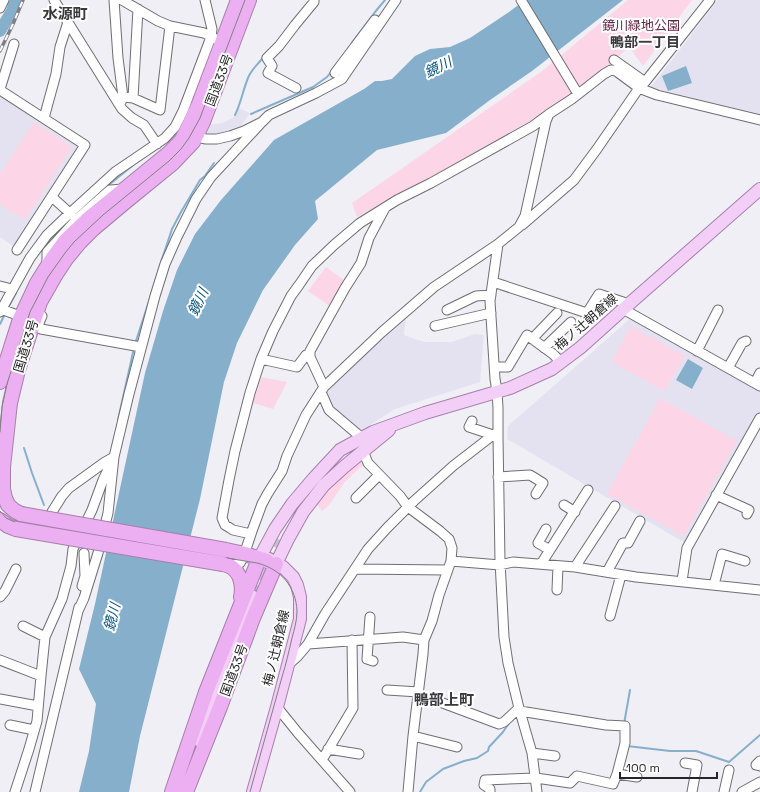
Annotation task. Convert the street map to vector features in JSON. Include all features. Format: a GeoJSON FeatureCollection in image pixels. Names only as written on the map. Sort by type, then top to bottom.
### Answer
{"type":"FeatureCollection","features":[{"type":"Feature","properties":{"kind":"highway","name":"国道33号"},"geometry":{"type":"LineString","coordinates":[[0,382],[12,313],[37,283],[47,266],[66,240],[88,219],[169,153],[181,141],[191,135],[206,115],[219,40],[238,0]]}},
{"type":"Feature","properties":{"kind":"highway","name":"国道33号"},"geometry":{"type":"LineString","coordinates":[[219,40],[249,0]]}},
{"type":"Feature","properties":{"kind":"highway","name":"国道33号"},"geometry":{"type":"LineString","coordinates":[[12,313],[40,302],[53,278],[80,242],[93,229],[173,163],[188,148],[191,135]]}},
{"type":"Feature","properties":{"kind":"highway","name":"国道33号"},"geometry":{"type":"LineString","coordinates":[[12,313],[18,370],[10,403],[1,489],[8,505],[21,514],[260,556],[276,564],[253,618],[220,707],[185,792]]}},
{"type":"Feature","properties":{"kind":"highway"},"geometry":{"type":"LineString","coordinates":[[0,520],[8,526],[16,529],[229,565],[260,556]]}},
{"type":"Feature","properties":{"kind":"highway","name":"国道33号"},"geometry":{"type":"LineString","coordinates":[[172,792],[206,692],[260,556]]}},
{"type":"Feature","properties":{"kind":"highway","name":"国道33号"},"geometry":{"type":"LineString","coordinates":[[229,565],[240,578],[243,589],[239,609]]}},
{"type":"Feature","properties":{"kind":"main road","name":"梅ノ辻朝倉線"},"geometry":{"type":"LineString","coordinates":[[260,556],[275,529],[292,504],[340,450],[399,422],[510,388],[552,369],[580,348],[760,189]]}},
{"type":"Feature","properties":{"kind":"main road","name":"梅ノ辻朝倉線"},"geometry":{"type":"LineString","coordinates":[[253,792],[300,619],[300,597],[297,585],[293,577],[283,567],[276,564],[288,539],[304,512],[324,485],[363,451],[371,436]]}},
{"type":"Feature","properties":{"kind":"main road"},"geometry":{"type":"LineString","coordinates":[[278,539],[296,508],[306,495],[331,469],[371,436]]}},
{"type":"Feature","properties":{"kind":"main road"},"geometry":{"type":"LineString","coordinates":[[185,792],[210,709],[252,596]]}},
{"type":"Feature","properties":{"kind":"main road"},"geometry":{"type":"LineString","coordinates":[[172,792],[210,709]]}},
{"type":"Feature","properties":{"kind":"street"},"geometry":{"type":"LineString","coordinates":[[0,8],[4,0]]}},
{"type":"Feature","properties":{"kind":"street"},"geometry":{"type":"LineString","coordinates":[[54,0],[122,101]]}},
{"type":"Feature","properties":{"kind":"street"},"geometry":{"type":"LineString","coordinates":[[114,0],[122,109],[144,126],[157,144]]}},
{"type":"Feature","properties":{"kind":"street"},"geometry":{"type":"LineString","coordinates":[[122,0],[158,21],[170,26],[204,33],[219,40]]}},
{"type":"Feature","properties":{"kind":"street"},"geometry":{"type":"LineString","coordinates":[[205,0],[212,29],[219,40]]}},
{"type":"Feature","properties":{"kind":"street"},"geometry":{"type":"LineString","coordinates":[[296,88],[268,73],[272,66],[267,58],[279,46],[314,2],[314,0]]}},
{"type":"Feature","properties":{"kind":"street"},"geometry":{"type":"LineString","coordinates":[[78,611],[84,598],[98,553],[108,513],[114,457],[154,296],[165,264],[196,199],[211,177],[269,115],[342,79],[396,0]]}},
{"type":"Feature","properties":{"kind":"street"},"geometry":{"type":"LineString","coordinates":[[522,0],[578,94]]}},
{"type":"Feature","properties":{"kind":"street"},"geometry":{"type":"LineString","coordinates":[[229,565],[240,563],[243,558],[262,504],[282,471],[287,456],[306,415],[322,390],[382,332],[434,287],[498,244],[574,180],[642,85],[710,0]]}},
{"type":"Feature","properties":{"kind":"street"},"geometry":{"type":"LineString","coordinates":[[133,98],[138,9]]}},
{"type":"Feature","properties":{"kind":"street"},"geometry":{"type":"LineString","coordinates":[[335,73],[381,12],[386,14]]}},
{"type":"Feature","properties":{"kind":"street"},"geometry":{"type":"LineString","coordinates":[[44,118],[56,74],[60,47],[68,22]]}},
{"type":"Feature","properties":{"kind":"street"},"geometry":{"type":"LineString","coordinates":[[122,101],[133,98],[160,110],[170,26]]}},
{"type":"Feature","properties":{"kind":"street"},"geometry":{"type":"LineString","coordinates":[[47,266],[47,252],[73,216],[115,172],[165,138],[175,127],[219,40]]}},
{"type":"Feature","properties":{"kind":"street"},"geometry":{"type":"LineString","coordinates":[[14,44],[0,89],[85,145],[17,250]]}},
{"type":"Feature","properties":{"kind":"street"},"geometry":{"type":"LineString","coordinates":[[614,60],[642,85]]}},
{"type":"Feature","properties":{"kind":"street"},"geometry":{"type":"LineString","coordinates":[[251,534],[233,530],[225,525],[222,518],[235,451],[261,359],[272,331],[291,296],[312,266],[360,223],[386,206],[431,183],[533,126],[611,70],[616,71],[642,85],[657,95],[760,120]]}},
{"type":"Feature","properties":{"kind":"street"},"geometry":{"type":"LineString","coordinates":[[519,227],[525,216],[546,121],[550,114]]}},
{"type":"Feature","properties":{"kind":"street"},"geometry":{"type":"LineString","coordinates":[[191,135],[206,139],[217,139],[244,131],[262,122]]}},
{"type":"Feature","properties":{"kind":"street"},"geometry":{"type":"LineString","coordinates":[[12,313],[12,289],[34,252],[48,235],[110,190],[125,189]]}},
{"type":"Feature","properties":{"kind":"street"},"geometry":{"type":"LineString","coordinates":[[52,197],[73,216]]}},
{"type":"Feature","properties":{"kind":"street"},"geometry":{"type":"LineString","coordinates":[[371,436],[329,410],[310,357],[310,351],[345,288],[361,263],[369,238],[386,206]]}},
{"type":"Feature","properties":{"kind":"street"},"geometry":{"type":"LineString","coordinates":[[498,244],[491,295],[491,313],[498,408],[495,433],[504,637],[508,663],[519,710],[532,752],[537,792]]}},
{"type":"Feature","properties":{"kind":"street"},"geometry":{"type":"LineString","coordinates":[[493,282],[587,313],[599,294],[626,307],[697,351],[757,384],[760,373]]}},
{"type":"Feature","properties":{"kind":"street"},"geometry":{"type":"LineString","coordinates":[[0,286],[12,289]]}},
{"type":"Feature","properties":{"kind":"street"},"geometry":{"type":"LineString","coordinates":[[447,310],[476,296],[491,295]]}},
{"type":"Feature","properties":{"kind":"street"},"geometry":{"type":"LineString","coordinates":[[40,302],[46,304],[39,324],[41,330],[141,347]]}},
{"type":"Feature","properties":{"kind":"street"},"geometry":{"type":"LineString","coordinates":[[697,351],[718,310]]}},
{"type":"Feature","properties":{"kind":"street"},"geometry":{"type":"LineString","coordinates":[[435,326],[491,313]]}},
{"type":"Feature","properties":{"kind":"street"},"geometry":{"type":"LineString","coordinates":[[532,339],[557,314]]}},
{"type":"Feature","properties":{"kind":"street"},"geometry":{"type":"LineString","coordinates":[[544,348],[570,322]]}},
{"type":"Feature","properties":{"kind":"street"},"geometry":{"type":"LineString","coordinates":[[494,367],[508,367],[527,336],[553,354],[561,362]]}},
{"type":"Feature","properties":{"kind":"street"},"geometry":{"type":"LineString","coordinates":[[728,368],[742,343],[746,341]]}},
{"type":"Feature","properties":{"kind":"street"},"geometry":{"type":"LineString","coordinates":[[261,359],[297,367],[306,355],[310,355]]}},
{"type":"Feature","properties":{"kind":"street"},"geometry":{"type":"LineString","coordinates":[[682,581],[687,548],[716,495],[757,429],[760,418]]}},
{"type":"Feature","properties":{"kind":"street"},"geometry":{"type":"LineString","coordinates":[[472,421],[469,427],[495,433]]}},
{"type":"Feature","properties":{"kind":"street"},"geometry":{"type":"LineString","coordinates":[[288,665],[308,644],[325,614],[368,549],[408,507],[453,466],[495,433]]}},
{"type":"Feature","properties":{"kind":"street"},"geometry":{"type":"LineString","coordinates":[[363,451],[368,463],[378,475],[400,496],[408,507],[449,539],[452,548],[449,565],[432,621],[424,640],[408,792]]}},
{"type":"Feature","properties":{"kind":"street"},"geometry":{"type":"LineString","coordinates":[[52,512],[69,488],[104,462],[114,457]]}},
{"type":"Feature","properties":{"kind":"street"},"geometry":{"type":"LineString","coordinates":[[15,792],[36,721],[44,637],[62,599],[71,566],[73,549],[92,510],[103,480],[114,457]]}},
{"type":"Feature","properties":{"kind":"street"},"geometry":{"type":"LineString","coordinates":[[356,498],[378,475]]}},
{"type":"Feature","properties":{"kind":"street"},"geometry":{"type":"LineString","coordinates":[[498,477],[530,475],[543,482],[536,494]]}},
{"type":"Feature","properties":{"kind":"street"},"geometry":{"type":"LineString","coordinates":[[541,564],[588,490]]}},
{"type":"Feature","properties":{"kind":"street"},"geometry":{"type":"LineString","coordinates":[[716,495],[749,510],[747,514]]}},
{"type":"Feature","properties":{"kind":"street"},"geometry":{"type":"LineString","coordinates":[[564,506],[574,512]]}},
{"type":"Feature","properties":{"kind":"street"},"geometry":{"type":"LineString","coordinates":[[575,567],[615,506]]}},
{"type":"Feature","properties":{"kind":"street"},"geometry":{"type":"LineString","coordinates":[[607,572],[624,543],[628,543],[640,520]]}},
{"type":"Feature","properties":{"kind":"street"},"geometry":{"type":"LineString","coordinates":[[546,529],[538,543],[550,550]]}},
{"type":"Feature","properties":{"kind":"street"},"geometry":{"type":"LineString","coordinates":[[35,792],[78,611],[85,576],[84,553]]}},
{"type":"Feature","properties":{"kind":"street"},"geometry":{"type":"LineString","coordinates":[[714,585],[722,554],[745,560]]}},
{"type":"Feature","properties":{"kind":"street"},"geometry":{"type":"LineString","coordinates":[[355,569],[500,564],[514,562],[575,567],[621,575],[760,590]]}},
{"type":"Feature","properties":{"kind":"street"},"geometry":{"type":"LineString","coordinates":[[557,590],[558,566]]}},
{"type":"Feature","properties":{"kind":"street"},"geometry":{"type":"LineString","coordinates":[[0,597],[5,591],[16,569]]}},
{"type":"Feature","properties":{"kind":"street"},"geometry":{"type":"LineString","coordinates":[[610,616],[621,575]]}},
{"type":"Feature","properties":{"kind":"street"},"geometry":{"type":"LineString","coordinates":[[370,617],[367,659],[373,661]]}},
{"type":"Feature","properties":{"kind":"street"},"geometry":{"type":"LineString","coordinates":[[23,626],[44,637]]}},
{"type":"Feature","properties":{"kind":"street"},"geometry":{"type":"LineString","coordinates":[[308,644],[403,637],[424,640]]}},
{"type":"Feature","properties":{"kind":"street"},"geometry":{"type":"LineString","coordinates":[[322,760],[353,708],[352,640]]}},
{"type":"Feature","properties":{"kind":"street"},"geometry":{"type":"LineString","coordinates":[[0,660],[40,676]]}},
{"type":"Feature","properties":{"kind":"street"},"geometry":{"type":"LineString","coordinates":[[386,690],[418,695],[499,724],[504,722],[519,710],[606,725],[625,726],[625,743],[613,784],[577,776],[570,783],[536,778],[485,780],[484,784],[490,789],[490,792]]}},
{"type":"Feature","properties":{"kind":"street"},"geometry":{"type":"LineString","coordinates":[[0,699],[38,706]]}},
{"type":"Feature","properties":{"kind":"street"},"geometry":{"type":"LineString","coordinates":[[277,707],[350,792]]}},
{"type":"Feature","properties":{"kind":"street"},"geometry":{"type":"LineString","coordinates":[[10,725],[34,730]]}},
{"type":"Feature","properties":{"kind":"street"},"geometry":{"type":"LineString","coordinates":[[413,736],[457,747]]}},
{"type":"Feature","properties":{"kind":"street"},"geometry":{"type":"LineString","coordinates":[[328,749],[359,754]]}},
{"type":"Feature","properties":{"kind":"street"},"geometry":{"type":"LineString","coordinates":[[532,752],[555,756]]}},
{"type":"Feature","properties":{"kind":"street"},"geometry":{"type":"LineString","coordinates":[[760,761],[756,765],[760,766]]}},
{"type":"Feature","properties":{"kind":"street"},"geometry":{"type":"LineString","coordinates":[[685,763],[697,765],[692,792]]}},
{"type":"Feature","properties":{"kind":"street"},"geometry":{"type":"LineString","coordinates":[[724,792],[729,770]]}},
{"type":"Feature","properties":{"kind":"street"},"geometry":{"type":"LineString","coordinates":[[617,774],[637,777]]}},
{"type":"Feature","properties":{"kind":"street"},"geometry":{"type":"LineString","coordinates":[[742,792],[760,782]]}},
{"type":"Feature","properties":{"kind":"shaded area"},"geometry":{"type":"Polygon","coordinates":[[[718,0],[760,0],[760,115],[651,87],[718,0]]]}},
{"type":"Feature","properties":{"kind":"shaded area"},"geometry":{"type":"Polygon","coordinates":[[[1,95],[80,145],[16,248],[0,237],[1,95]]]}},
{"type":"Feature","properties":{"kind":"shaded area"},"geometry":{"type":"Polygon","coordinates":[[[239,108],[250,113],[240,127],[219,133],[201,134],[206,125],[222,123],[233,118],[239,108]]]}},
{"type":"Feature","properties":{"kind":"shaded area"},"geometry":{"type":"Polygon","coordinates":[[[632,317],[760,390],[760,412],[685,543],[507,439],[508,426],[632,317]]]}},
{"type":"Feature","properties":{"kind":"shaded area"},"geometry":{"type":"Polygon","coordinates":[[[406,319],[404,335],[424,342],[452,342],[475,334],[484,335],[480,382],[395,409],[358,433],[330,408],[325,396],[344,371],[406,319]]]}},
{"type":"Feature","properties":{"kind":"green space","name":"鏡川緑地公園"},"geometry":{"type":"Polygon","coordinates":[[[628,0],[692,0],[643,66],[629,47],[578,94],[536,117],[493,144],[357,217],[352,203],[541,72],[628,0]]]}},
{"type":"Feature","properties":{"kind":"green space"},"geometry":{"type":"Polygon","coordinates":[[[34,122],[72,147],[25,220],[0,204],[0,174],[34,122]]]}},
{"type":"Feature","properties":{"kind":"green space"},"geometry":{"type":"Polygon","coordinates":[[[326,267],[347,282],[331,307],[308,291],[326,267]]]}},
{"type":"Feature","properties":{"kind":"green space"},"geometry":{"type":"Polygon","coordinates":[[[631,326],[685,356],[664,391],[612,362],[631,326]]]}},
{"type":"Feature","properties":{"kind":"green space"},"geometry":{"type":"Polygon","coordinates":[[[261,377],[287,382],[273,409],[253,403],[261,377]]]}},
{"type":"Feature","properties":{"kind":"green space"},"geometry":{"type":"Polygon","coordinates":[[[660,398],[737,441],[684,536],[607,494],[660,398]]]}},
{"type":"Feature","properties":{"kind":"green space"},"geometry":{"type":"Polygon","coordinates":[[[363,454],[366,462],[345,482],[329,505],[322,511],[316,503],[363,454]]]}},
{"type":"Feature","properties":{"kind":"water","name":"鏡川"},"geometry":{"type":"Polygon","coordinates":[[[525,0],[623,0],[532,71],[446,133],[377,150],[315,201],[318,219],[295,245],[263,290],[237,343],[224,382],[200,499],[140,736],[129,792],[79,792],[89,751],[96,704],[79,669],[95,604],[145,373],[163,311],[177,270],[195,234],[221,200],[274,140],[364,89],[375,81],[392,79],[415,56],[430,49],[450,47],[470,38],[525,0]]]}},
{"type":"Feature","properties":{"kind":"water"},"geometry":{"type":"Polygon","coordinates":[[[686,66],[692,83],[668,91],[662,76],[686,66]]]}},
{"type":"Feature","properties":{"kind":"water"},"geometry":{"type":"Polygon","coordinates":[[[688,359],[703,368],[692,389],[676,380],[688,359]]]}},
{"type":"Feature","properties":{"kind":"waterway"},"geometry":{"type":"LineString","coordinates":[[0,31],[12,11],[16,0]]}},
{"type":"Feature","properties":{"kind":"waterway"},"geometry":{"type":"LineString","coordinates":[[351,44],[385,0]]}},
{"type":"Feature","properties":{"kind":"waterway"},"geometry":{"type":"LineString","coordinates":[[196,90],[214,42]]}},
{"type":"Feature","properties":{"kind":"waterway"},"geometry":{"type":"LineString","coordinates":[[235,115],[249,75],[262,59]]}},
{"type":"Feature","properties":{"kind":"waterway"},"geometry":{"type":"LineString","coordinates":[[251,114],[313,87],[327,77],[331,72]]}},
{"type":"Feature","properties":{"kind":"waterway"},"geometry":{"type":"LineString","coordinates":[[152,152],[168,141],[177,130]]}},
{"type":"Feature","properties":{"kind":"waterway"},"geometry":{"type":"LineString","coordinates":[[161,262],[172,229],[181,212],[200,180],[205,176],[214,163]]}},
{"type":"Feature","properties":{"kind":"waterway"},"geometry":{"type":"LineString","coordinates":[[94,197],[132,166]]}},
{"type":"Feature","properties":{"kind":"waterway"},"geometry":{"type":"LineString","coordinates":[[45,245],[58,230]]}},
{"type":"Feature","properties":{"kind":"waterway"},"geometry":{"type":"LineString","coordinates":[[8,308],[16,293]]}},
{"type":"Feature","properties":{"kind":"waterway"},"geometry":{"type":"LineString","coordinates":[[135,344],[151,295]]}},
{"type":"Feature","properties":{"kind":"waterway"},"geometry":{"type":"LineString","coordinates":[[0,324],[5,314]]}},
{"type":"Feature","properties":{"kind":"waterway"},"geometry":{"type":"LineString","coordinates":[[118,420],[134,348]]}},
{"type":"Feature","properties":{"kind":"waterway"},"geometry":{"type":"LineString","coordinates":[[24,448],[44,505]]}},
{"type":"Feature","properties":{"kind":"waterway"},"geometry":{"type":"LineString","coordinates":[[624,724],[630,690]]}},
{"type":"Feature","properties":{"kind":"waterway"},"geometry":{"type":"LineString","coordinates":[[420,792],[426,782],[443,769],[477,758],[488,751],[489,747],[509,723]]}},
{"type":"Feature","properties":{"kind":"waterway"},"geometry":{"type":"LineString","coordinates":[[627,746],[670,751],[696,751],[729,762],[760,735]]}},
{"type":"Feature","properties":{"kind":"tunnel"},"geometry":{"type":"LineString","coordinates":[[252,596],[278,539]]}},
{"type":"Feature","properties":{"kind":"tram line"},"geometry":{"type":"LineString","coordinates":[[0,432],[2,407],[7,384],[30,312],[48,277],[74,242],[103,215],[169,161],[189,138],[200,118],[245,0]]}},
{"type":"Feature","properties":{"kind":"tram line"},"geometry":{"type":"LineString","coordinates":[[0,511],[6,518],[17,523],[257,563],[280,574],[286,580],[294,594],[296,602],[296,622],[250,792]]}},
{"type":"Feature","properties":{"kind":"railway"},"geometry":{"type":"LineString","coordinates":[[0,51],[23,0]]}},
{"type":"Feature","properties":{"kind":"district","name":"水源町"},"geometry":{"type":"Point","coordinates":[65,13]}},
{"type":"Feature","properties":{"kind":"district","name":"鴨部一丁目"},"geometry":{"type":"Point","coordinates":[645,42]}},
{"type":"Feature","properties":{"kind":"district","name":"鴨部上町"},"geometry":{"type":"Point","coordinates":[444,699]}}]}
